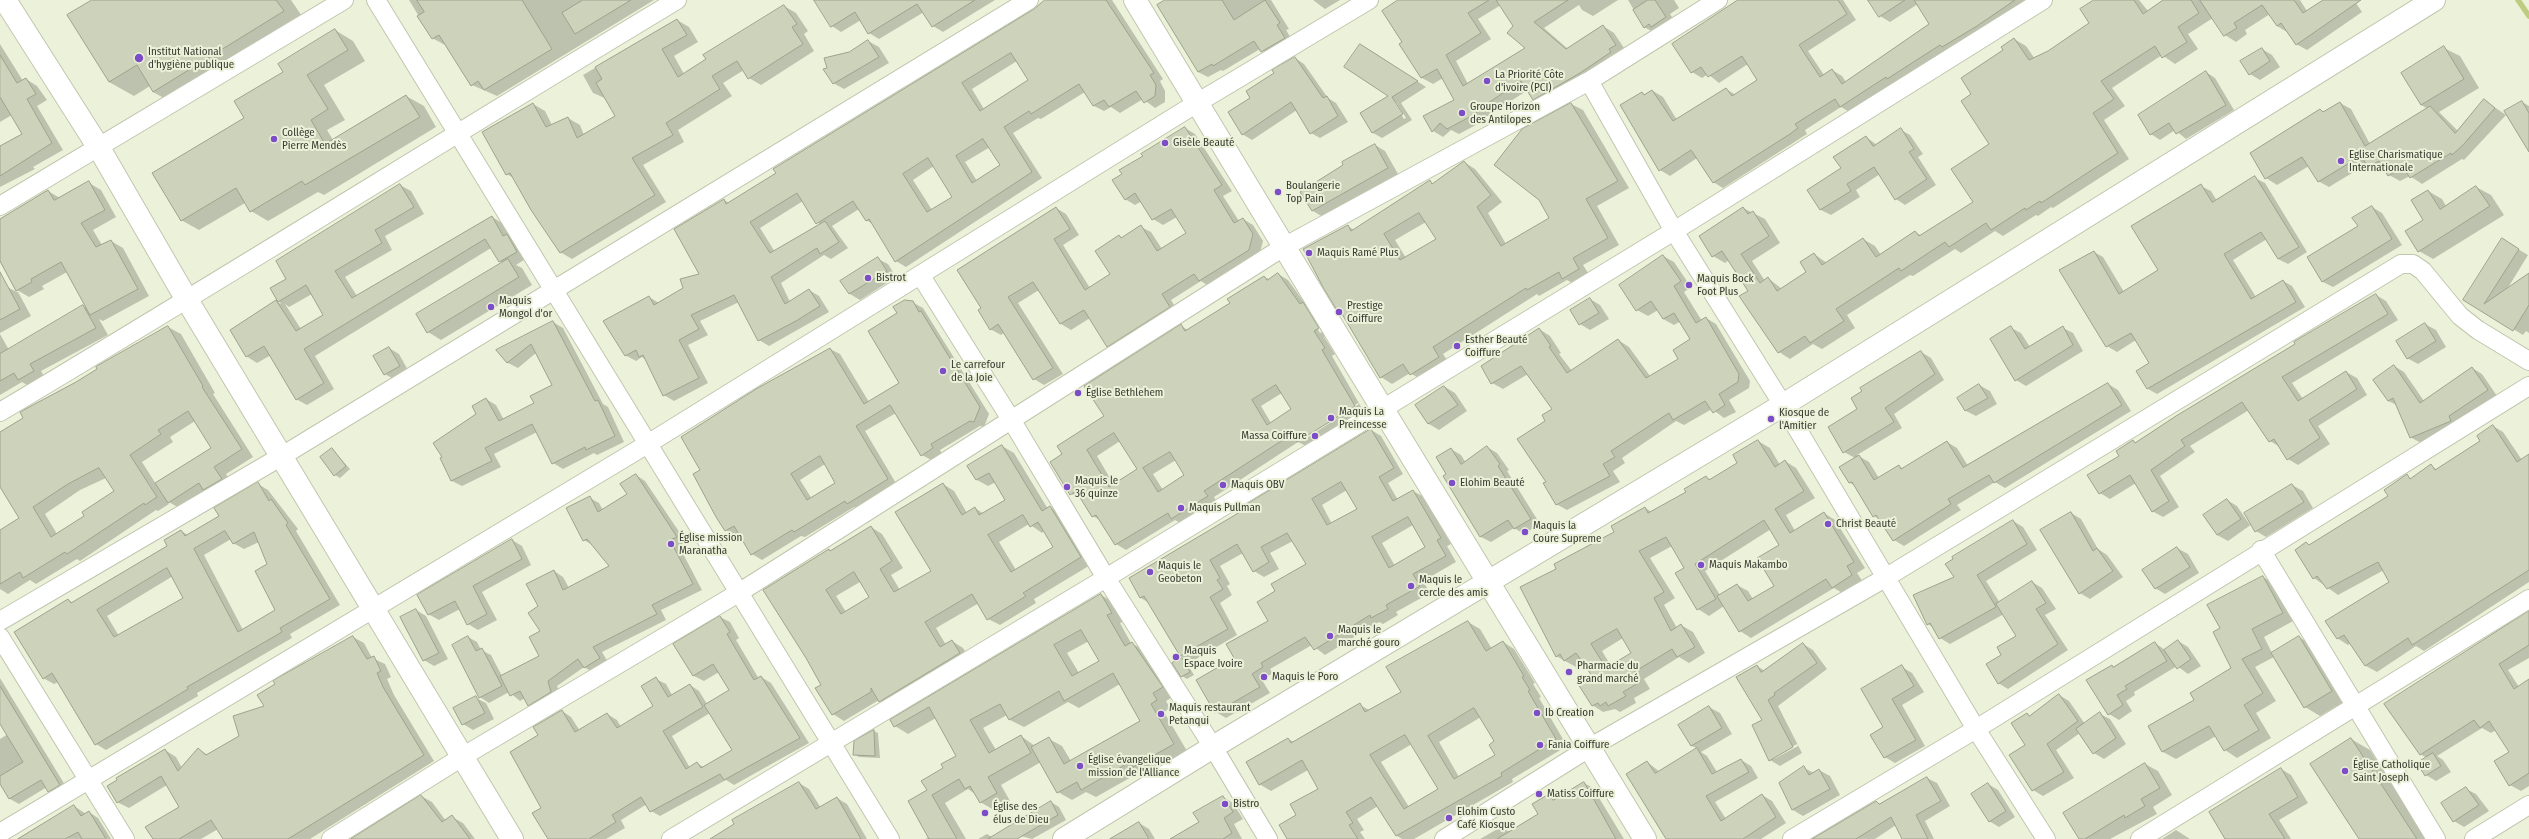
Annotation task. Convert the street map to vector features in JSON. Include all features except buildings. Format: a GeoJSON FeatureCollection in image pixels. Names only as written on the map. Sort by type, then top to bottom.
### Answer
{"type":"FeatureCollection","features":[{"type":"Feature","properties":{"kind":"street"},"geometry":{"type":"LineString","coordinates":[[0,2],[4,0],[100,148],[187,300],[512,839]]}},
{"type":"Feature","properties":{"kind":"street"},"geometry":{"type":"LineString","coordinates":[[0,206],[100,148],[344,0]]}},
{"type":"Feature","properties":{"kind":"street"},"geometry":{"type":"LineString","coordinates":[[376,0],[554,289],[646,445],[740,592],[890,839]]}},
{"type":"Feature","properties":{"kind":"street"},"geometry":{"type":"LineString","coordinates":[[0,412],[187,300],[458,132],[677,0]]}},
{"type":"Feature","properties":{"kind":"street"},"geometry":{"type":"LineString","coordinates":[[0,621],[282,456],[1029,0]]}},
{"type":"Feature","properties":{"kind":"street"},"geometry":{"type":"LineString","coordinates":[[1135,0],[1282,248],[1383,407],[1488,584],[1645,839]]}},
{"type":"Feature","properties":{"kind":"street"},"geometry":{"type":"LineString","coordinates":[[0,833],[646,445],[921,276],[1197,103],[1369,0]]}},
{"type":"Feature","properties":{"kind":"street"},"geometry":{"type":"LineString","coordinates":[[331,839],[462,757],[740,592],[1012,421],[1282,248],[1589,81],[1718,0]]}},
{"type":"Feature","properties":{"kind":"street"},"geometry":{"type":"LineString","coordinates":[[671,839],[830,742],[1106,578],[1383,407],[1674,231],[2043,0]]}},
{"type":"Feature","properties":{"kind":"street"},"geometry":{"type":"LineString","coordinates":[[1064,839],[1213,747],[1488,584],[1783,405],[2434,0]]}},
{"type":"Feature","properties":{"kind":"street"},"geometry":{"type":"LineString","coordinates":[[1589,81],[1674,231],[1783,405],[1976,729],[2046,839]]}},
{"type":"Feature","properties":{"kind":"street"},"geometry":{"type":"LineString","coordinates":[[1444,839],[1590,748],[1885,578],[2401,264],[2413,264],[2423,271],[2460,316],[2478,330],[2529,361]]}},
{"type":"Feature","properties":{"kind":"street"},"geometry":{"type":"LineString","coordinates":[[921,276],[1012,421],[1106,578],[1213,747],[1268,839]]}},
{"type":"Feature","properties":{"kind":"street"},"geometry":{"type":"LineString","coordinates":[[1792,839],[1976,729],[2261,550],[2529,386]]}},
{"type":"Feature","properties":{"kind":"street"},"geometry":{"type":"LineString","coordinates":[[2261,550],[2436,839]]}},
{"type":"Feature","properties":{"kind":"street"},"geometry":{"type":"LineString","coordinates":[[2140,839],[2529,599]]}},
{"type":"Feature","properties":{"kind":"street"},"geometry":{"type":"LineString","coordinates":[[0,637],[125,839]]}},
{"type":"Feature","properties":{"kind":"street"},"geometry":{"type":"LineString","coordinates":[[2474,839],[2529,805]]}},
{"type":"Feature","properties":{"kind":"waterway"},"geometry":{"type":"LineString","coordinates":[[2518,0],[2529,16]]}},
{"type":"Feature","properties":{"kind":"place","name":"Institut National d'hygiène publique"},"geometry":{"type":"Point","coordinates":[139,58]}},
{"type":"Feature","properties":{"kind":"place","name":"La Priorité Côte d'ivoire (PCI)"},"geometry":{"type":"Point","coordinates":[1487,81]}},
{"type":"Feature","properties":{"kind":"place","name":"Groupe Horizon des Antilopes"},"geometry":{"type":"Point","coordinates":[1462,113]}},
{"type":"Feature","properties":{"kind":"place","name":"Collège Pierre Mendès"},"geometry":{"type":"Point","coordinates":[274,139]}},
{"type":"Feature","properties":{"kind":"place","name":"Gisèle Beauté"},"geometry":{"type":"Point","coordinates":[1165,143]}},
{"type":"Feature","properties":{"kind":"place","name":"Eglise Charismatique Internationale"},"geometry":{"type":"Point","coordinates":[2341,161]}},
{"type":"Feature","properties":{"kind":"place","name":"Boulangerie Top Pain"},"geometry":{"type":"Point","coordinates":[1278,192]}},
{"type":"Feature","properties":{"kind":"place","name":"Maquis Ramé Plus"},"geometry":{"type":"Point","coordinates":[1309,253]}},
{"type":"Feature","properties":{"kind":"place","name":"Bistrot"},"geometry":{"type":"Point","coordinates":[868,278]}},
{"type":"Feature","properties":{"kind":"place","name":"Maquis Bock Foot Plus"},"geometry":{"type":"Point","coordinates":[1689,285]}},
{"type":"Feature","properties":{"kind":"place","name":"Maquis Mongol d'or"},"geometry":{"type":"Point","coordinates":[491,307]}},
{"type":"Feature","properties":{"kind":"place","name":"Prestige Coiffure"},"geometry":{"type":"Point","coordinates":[1339,312]}},
{"type":"Feature","properties":{"kind":"place","name":"Esther Beauté Coiffure"},"geometry":{"type":"Point","coordinates":[1457,346]}},
{"type":"Feature","properties":{"kind":"place","name":"Le carrefour de la Joie"},"geometry":{"type":"Point","coordinates":[943,371]}},
{"type":"Feature","properties":{"kind":"place","name":"Église Bethlehem"},"geometry":{"type":"Point","coordinates":[1078,393]}},
{"type":"Feature","properties":{"kind":"place","name":"Maquis La Preincesse"},"geometry":{"type":"Point","coordinates":[1331,418]}},
{"type":"Feature","properties":{"kind":"place","name":"Kiosque de l'Amitier"},"geometry":{"type":"Point","coordinates":[1771,419]}},
{"type":"Feature","properties":{"kind":"place","name":"Massa Coiffure"},"geometry":{"type":"Point","coordinates":[1315,436]}},
{"type":"Feature","properties":{"kind":"place","name":"Elohim Beauté"},"geometry":{"type":"Point","coordinates":[1452,483]}},
{"type":"Feature","properties":{"kind":"place","name":"Maquis OBV"},"geometry":{"type":"Point","coordinates":[1223,485]}},
{"type":"Feature","properties":{"kind":"place","name":"Maquis le 36 quinze"},"geometry":{"type":"Point","coordinates":[1067,487]}},
{"type":"Feature","properties":{"kind":"place","name":"Maquis Pullman"},"geometry":{"type":"Point","coordinates":[1181,508]}},
{"type":"Feature","properties":{"kind":"place","name":"Christ Beauté"},"geometry":{"type":"Point","coordinates":[1828,524]}},
{"type":"Feature","properties":{"kind":"place","name":"Maquis la Coure Supreme"},"geometry":{"type":"Point","coordinates":[1525,532]}},
{"type":"Feature","properties":{"kind":"place","name":"Église mission Maranatha"},"geometry":{"type":"Point","coordinates":[671,544]}},
{"type":"Feature","properties":{"kind":"place","name":"Maquis Makambo"},"geometry":{"type":"Point","coordinates":[1701,565]}},
{"type":"Feature","properties":{"kind":"place","name":"Maquis le Geobeton"},"geometry":{"type":"Point","coordinates":[1150,572]}},
{"type":"Feature","properties":{"kind":"place","name":"Maquis le cercle des amis"},"geometry":{"type":"Point","coordinates":[1411,586]}},
{"type":"Feature","properties":{"kind":"place","name":"Maquis le marché gouro"},"geometry":{"type":"Point","coordinates":[1330,636]}},
{"type":"Feature","properties":{"kind":"place","name":"Maquis Espace Ivoire"},"geometry":{"type":"Point","coordinates":[1176,657]}},
{"type":"Feature","properties":{"kind":"place","name":"Pharmacie du grand marché"},"geometry":{"type":"Point","coordinates":[1569,672]}},
{"type":"Feature","properties":{"kind":"place","name":"Maquis le Poro"},"geometry":{"type":"Point","coordinates":[1264,677]}},
{"type":"Feature","properties":{"kind":"place","name":"Ib Creation"},"geometry":{"type":"Point","coordinates":[1537,713]}},
{"type":"Feature","properties":{"kind":"place","name":"Maquis restaurant Petanqui"},"geometry":{"type":"Point","coordinates":[1161,714]}},
{"type":"Feature","properties":{"kind":"place","name":"Fania Coiffure"},"geometry":{"type":"Point","coordinates":[1540,745]}},
{"type":"Feature","properties":{"kind":"place","name":"Église évangelique mission de l'Alliance"},"geometry":{"type":"Point","coordinates":[1080,766]}},
{"type":"Feature","properties":{"kind":"place","name":"Église Catholique Saint Joseph"},"geometry":{"type":"Point","coordinates":[2345,771]}},
{"type":"Feature","properties":{"kind":"place","name":"Matiss Coiffure"},"geometry":{"type":"Point","coordinates":[1539,794]}},
{"type":"Feature","properties":{"kind":"place","name":"Bistro"},"geometry":{"type":"Point","coordinates":[1225,804]}},
{"type":"Feature","properties":{"kind":"place","name":"Église des élus de Dieu"},"geometry":{"type":"Point","coordinates":[985,813]}},
{"type":"Feature","properties":{"kind":"place","name":"Elohim Custo Café Kiosque"},"geometry":{"type":"Point","coordinates":[1449,818]}}]}
